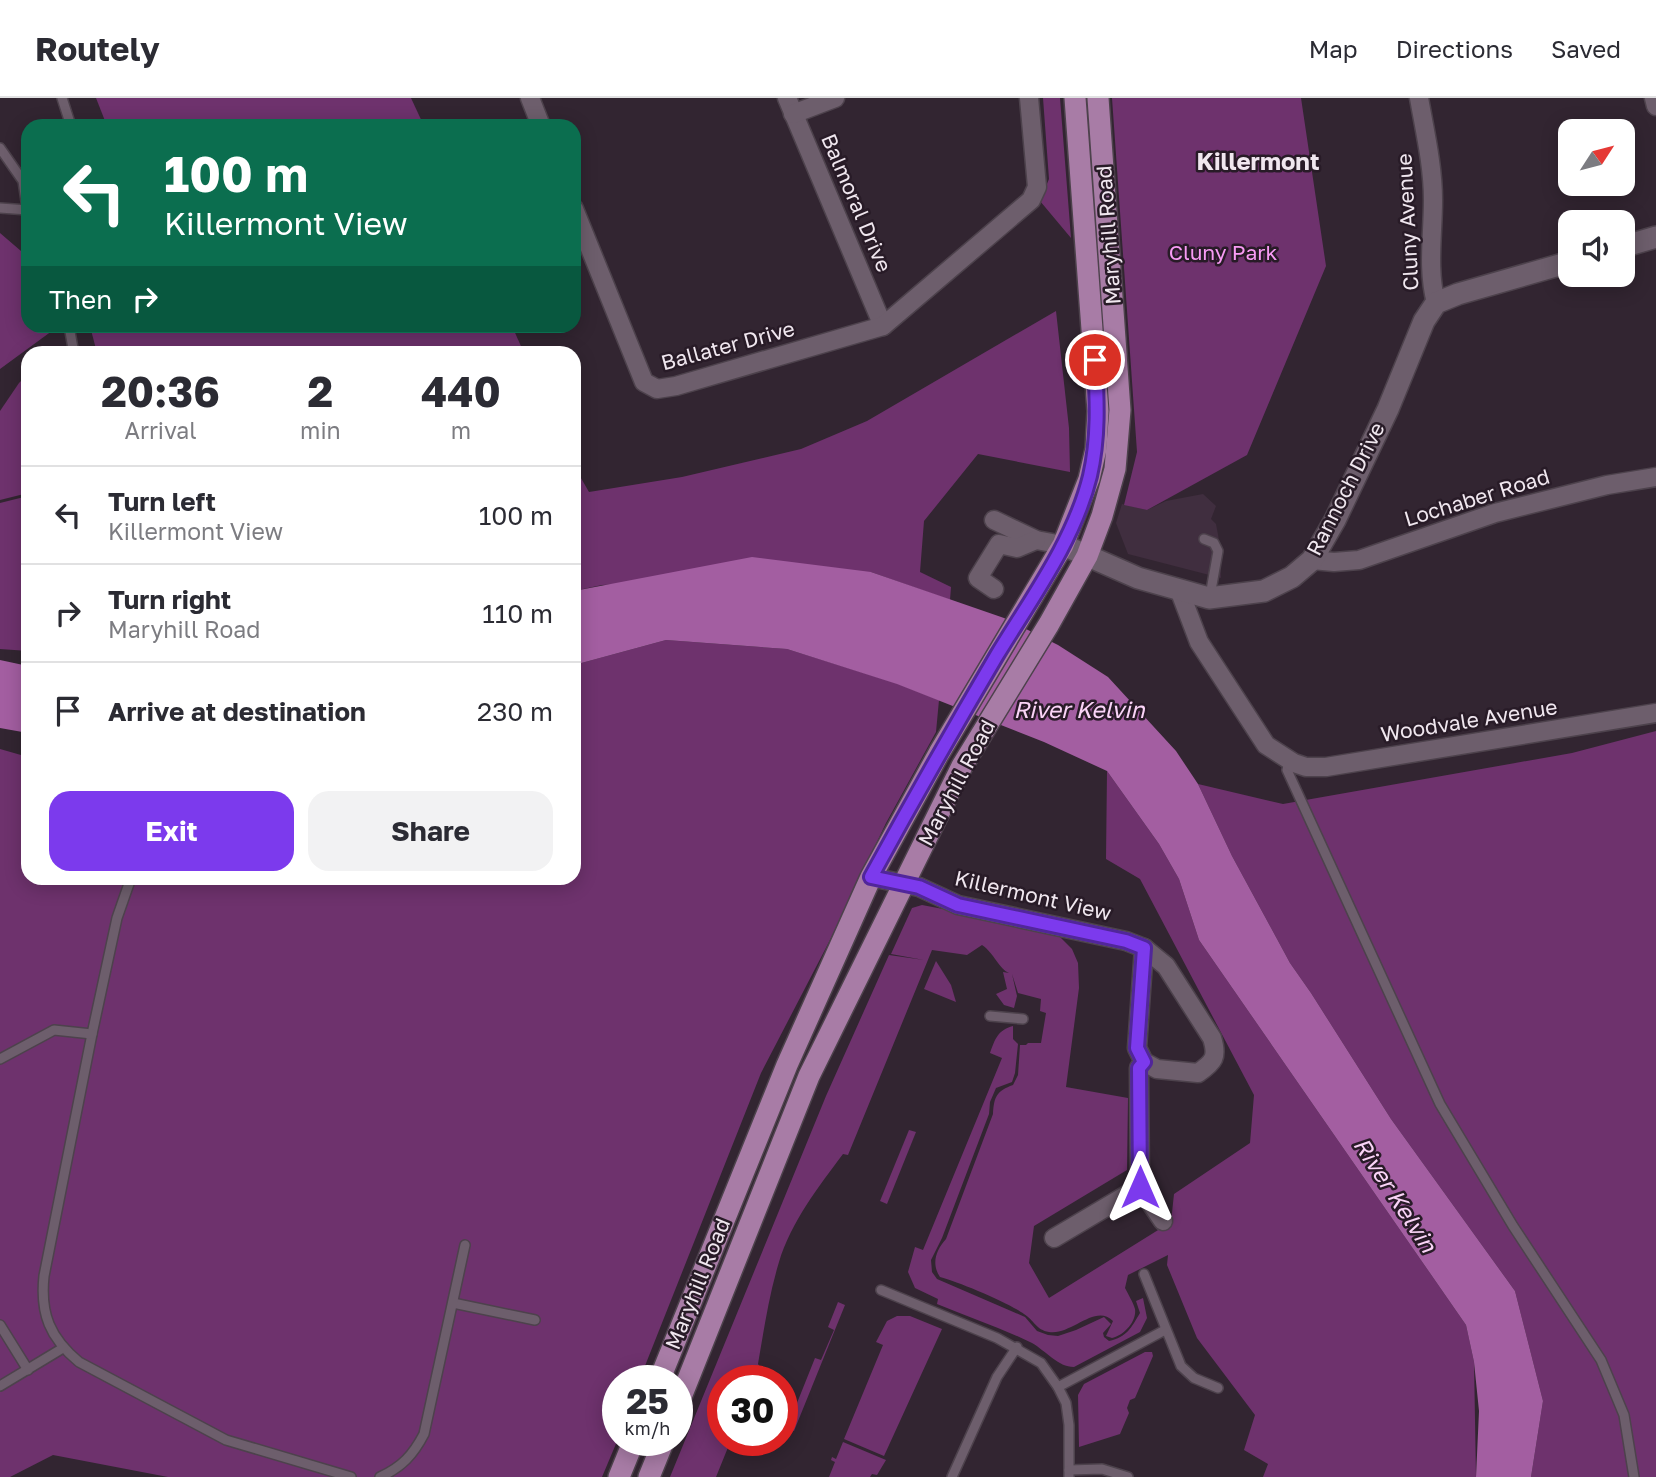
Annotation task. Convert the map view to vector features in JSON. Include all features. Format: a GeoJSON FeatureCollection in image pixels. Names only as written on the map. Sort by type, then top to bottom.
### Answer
{"type":"FeatureCollection","features":[{"type":"Feature","properties":{"kind":"main road","name":"Maryhill Road"},"geometry":{"type":"LineString","coordinates":[[665,1365],[787,1065],[871,877],[939,753],[1063,545],[1089,480],[1096,449],[1098,411],[1076,98]]}},
{"type":"Feature","properties":{"kind":"main road","name":"Maryhill Road"},"geometry":{"type":"LineString","coordinates":[[693,1366],[809,1076],[962,766],[1049,624],[1087,556],[1102,516],[1115,469],[1120,410],[1112,262],[1098,98]]}},
{"type":"Feature","properties":{"kind":"main road"},"geometry":{"type":"LineString","coordinates":[[939,753],[962,766]]}},
{"type":"Feature","properties":{"kind":"main road"},"geometry":{"type":"LineString","coordinates":[[620,1477],[628,1456]]}},
{"type":"Feature","properties":{"kind":"main road"},"geometry":{"type":"LineString","coordinates":[[649,1477],[658,1456]]}},
{"type":"Feature","properties":{"kind":"street"},"geometry":{"type":"LineString","coordinates":[[530,98],[538,119]]}},
{"type":"Feature","properties":{"kind":"street"},"geometry":{"type":"LineString","coordinates":[[790,106],[835,98]]}},
{"type":"Feature","properties":{"kind":"street"},"geometry":{"type":"LineString","coordinates":[[883,326],[1031,200],[1037,187],[1029,98]]}},
{"type":"Feature","properties":{"kind":"street","name":"Cluny Avenue"},"geometry":{"type":"LineString","coordinates":[[1419,98],[1431,165],[1433,201],[1430,274],[1436,303]]}},
{"type":"Feature","properties":{"kind":"street"},"geometry":{"type":"LineString","coordinates":[[1654,98],[1656,106]]}},
{"type":"Feature","properties":{"kind":"street","name":"Balmoral Drive"},"geometry":{"type":"LineString","coordinates":[[790,106],[883,326]]}},
{"type":"Feature","properties":{"kind":"street","name":"Ballater Drive"},"geometry":{"type":"LineString","coordinates":[[581,227],[637,368],[645,382],[657,389],[676,386],[883,326]]}},
{"type":"Feature","properties":{"kind":"street"},"geometry":{"type":"LineString","coordinates":[[1635,243],[1656,237]]}},
{"type":"Feature","properties":{"kind":"street"},"geometry":{"type":"LineString","coordinates":[[1436,303],[1458,294],[1558,265]]}},
{"type":"Feature","properties":{"kind":"street","name":"Rannoch Drive"},"geometry":{"type":"LineString","coordinates":[[1063,545],[1138,578],[1209,598],[1264,591],[1293,577],[1312,559],[1335,520],[1388,409],[1424,321],[1436,303]]}},
{"type":"Feature","properties":{"kind":"street","name":"Lochaber Road"},"geometry":{"type":"LineString","coordinates":[[1312,559],[1334,562],[1359,560],[1495,513],[1606,485],[1656,477]]}},
{"type":"Feature","properties":{"kind":"street"},"geometry":{"type":"LineString","coordinates":[[994,520],[1036,540],[1063,545]]}},
{"type":"Feature","properties":{"kind":"street"},"geometry":{"type":"LineString","coordinates":[[994,589],[978,578],[999,544],[1017,548],[1036,540]]}},
{"type":"Feature","properties":{"kind":"street"},"geometry":{"type":"LineString","coordinates":[[1180,592],[1193,628],[1266,745],[1289,761]]}},
{"type":"Feature","properties":{"kind":"street","name":"Woodvale Avenue"},"geometry":{"type":"LineString","coordinates":[[1289,761],[1306,767],[1326,767],[1656,713]]}},
{"type":"Feature","properties":{"kind":"street","name":"Killermont View"},"geometry":{"type":"LineString","coordinates":[[871,877],[919,887],[958,905],[1126,941],[1144,948],[1166,966],[1212,1038],[1216,1050],[1213,1060],[1198,1073],[1157,1069],[1144,1062]]}},
{"type":"Feature","properties":{"kind":"street"},"geometry":{"type":"LineString","coordinates":[[1144,948],[1137,1048],[1144,1062],[1139,1068],[1140,1187],[1163,1221]]}},
{"type":"Feature","properties":{"kind":"street"},"geometry":{"type":"LineString","coordinates":[[1055,1238],[1140,1187]]}},
{"type":"Feature","properties":{"kind":"lane"},"geometry":{"type":"LineString","coordinates":[[62,98],[69,119]]}},
{"type":"Feature","properties":{"kind":"lane"},"geometry":{"type":"LineString","coordinates":[[0,148],[21,178]]}},
{"type":"Feature","properties":{"kind":"lane"},"geometry":{"type":"LineString","coordinates":[[0,208],[21,211]]}},
{"type":"Feature","properties":{"kind":"lane"},"geometry":{"type":"LineString","coordinates":[[1098,411],[1120,410]]}},
{"type":"Feature","properties":{"kind":"lane"},"geometry":{"type":"LineString","coordinates":[[1204,539],[1214,543],[1217,551],[1209,598]]}},
{"type":"Feature","properties":{"kind":"lane"},"geometry":{"type":"LineString","coordinates":[[1289,761],[1287,769],[1440,1104],[1513,1226],[1601,1360],[1624,1415],[1634,1477]]}},
{"type":"Feature","properties":{"kind":"lane"},"geometry":{"type":"LineString","coordinates":[[129,885],[117,918],[92,1034],[43,1289],[46,1317],[63,1349],[101,1375],[212,1434],[351,1477]]}},
{"type":"Feature","properties":{"kind":"lane"},"geometry":{"type":"LineString","coordinates":[[990,1016],[1023,1019]]}},
{"type":"Feature","properties":{"kind":"lane"},"geometry":{"type":"LineString","coordinates":[[0,1059],[54,1030],[92,1034]]}},
{"type":"Feature","properties":{"kind":"lane"},"geometry":{"type":"LineString","coordinates":[[380,1477],[404,1463],[424,1434],[465,1245]]}},
{"type":"Feature","properties":{"kind":"lane"},"geometry":{"type":"LineString","coordinates":[[1143,1274],[1181,1366],[1194,1378],[1218,1388]]}},
{"type":"Feature","properties":{"kind":"lane"},"geometry":{"type":"LineString","coordinates":[[881,1290],[1017,1347],[1041,1363],[1066,1403],[1069,1473],[1102,1469],[1128,1477]]}},
{"type":"Feature","properties":{"kind":"lane"},"geometry":{"type":"LineString","coordinates":[[453,1303],[535,1320]]}},
{"type":"Feature","properties":{"kind":"lane"},"geometry":{"type":"LineString","coordinates":[[0,1325],[28,1370]]}},
{"type":"Feature","properties":{"kind":"lane"},"geometry":{"type":"LineString","coordinates":[[1058,1387],[1165,1330]]}},
{"type":"Feature","properties":{"kind":"lane"},"geometry":{"type":"LineString","coordinates":[[952,1477],[997,1377],[1017,1347]]}},
{"type":"Feature","properties":{"kind":"lane"},"geometry":{"type":"LineString","coordinates":[[0,1387],[63,1349]]}},
{"type":"Feature","properties":{"kind":"shaded area"},"geometry":{"type":"Polygon","coordinates":[[[1203,494],[1216,506],[1211,519],[1216,524],[1219,540],[1221,578],[1128,554],[1116,523],[1122,504],[1147,510],[1166,501],[1203,494]]]}},
{"type":"Feature","properties":{"kind":"green space"},"geometry":{"type":"Polygon","coordinates":[[[96,98],[411,98],[421,119],[104,119],[96,98]]]}},
{"type":"Feature","properties":{"kind":"green space"},"geometry":{"type":"Polygon","coordinates":[[[1043,98],[1060,98],[1071,238],[1040,201],[1049,179],[1043,98]]]}},
{"type":"Feature","properties":{"kind":"green space","name":"Cluny Park"},"geometry":{"type":"Polygon","coordinates":[[[1112,98],[1301,98],[1326,266],[1247,455],[1147,510],[1124,505],[1137,452],[1112,98]]]}},
{"type":"Feature","properties":{"kind":"green space"},"geometry":{"type":"Polygon","coordinates":[[[0,233],[21,251],[21,333],[49,333],[31,346],[21,346],[21,354],[0,369],[0,233]]]}},
{"type":"Feature","properties":{"kind":"green space"},"geometry":{"type":"Polygon","coordinates":[[[1056,311],[1069,428],[1070,472],[978,454],[924,521],[920,572],[951,587],[950,600],[871,572],[602,585],[581,590],[581,478],[589,492],[682,477],[801,449],[867,421],[1056,311]]]}},
{"type":"Feature","properties":{"kind":"green space"},"geometry":{"type":"Polygon","coordinates":[[[92,333],[515,333],[521,346],[95,346],[92,333]]]}},
{"type":"Feature","properties":{"kind":"green space"},"geometry":{"type":"Polygon","coordinates":[[[21,381],[21,495],[0,500],[0,411],[21,381]]]}},
{"type":"Feature","properties":{"kind":"green space"},"geometry":{"type":"Polygon","coordinates":[[[21,498],[21,650],[0,649],[0,503],[21,498]]]}},
{"type":"Feature","properties":{"kind":"green space"},"geometry":{"type":"Polygon","coordinates":[[[666,640],[787,649],[896,683],[939,700],[936,732],[886,823],[830,940],[761,1073],[645,1365],[602,1365],[602,1456],[611,1456],[602,1477],[168,1477],[53,1455],[10,1477],[0,1477],[0,749],[21,755],[21,885],[581,885],[581,663],[666,640]]]}},
{"type":"Feature","properties":{"kind":"green space"},"geometry":{"type":"Polygon","coordinates":[[[1656,731],[1656,1477],[1531,1477],[1543,1401],[1515,1291],[1391,1119],[1290,963],[1232,856],[1198,784],[1283,804],[1572,753],[1656,731]]]}},
{"type":"Feature","properties":{"kind":"green space"},"geometry":{"type":"Polygon","coordinates":[[[1107,771],[1159,844],[1179,879],[1199,940],[1466,1325],[1474,1362],[1476,1477],[1263,1477],[1268,1464],[1244,1450],[1255,1415],[1197,1338],[1167,1265],[1168,1255],[1128,1275],[1125,1288],[1135,1309],[1134,1319],[1128,1328],[1112,1338],[1106,1336],[1113,1321],[1106,1316],[1091,1318],[1057,1332],[1049,1332],[1041,1329],[1017,1309],[940,1277],[935,1262],[937,1252],[946,1239],[993,1114],[996,1098],[1000,1092],[1013,1085],[1018,1075],[1020,1045],[1041,1043],[1046,1013],[1040,1011],[1041,999],[1018,993],[1012,974],[1017,996],[1014,1008],[1004,1005],[996,994],[1007,989],[1003,972],[1009,973],[982,945],[967,955],[932,950],[848,1155],[843,1154],[815,1192],[784,1247],[775,1274],[759,1365],[716,1365],[826,1096],[889,955],[924,960],[891,954],[912,908],[922,905],[1053,930],[1072,949],[1078,963],[1079,988],[1066,1087],[1128,1098],[1127,1170],[1034,1226],[1029,1263],[1049,1298],[1171,1222],[1174,1194],[1250,1143],[1254,1095],[1140,879],[1106,859],[1107,771]]]}},
{"type":"Feature","properties":{"kind":"green space"},"geometry":{"type":"Polygon","coordinates":[[[936,961],[951,985],[956,1002],[924,989],[936,961]]]}},
{"type":"Feature","properties":{"kind":"green space"},"geometry":{"type":"Polygon","coordinates":[[[1013,1026],[1013,1039],[1018,1044],[1015,1073],[1012,1082],[996,1088],[990,1102],[989,1114],[942,1238],[931,1260],[932,1272],[937,1279],[1025,1317],[1037,1331],[1048,1335],[1058,1336],[1104,1317],[1111,1324],[1103,1333],[1104,1337],[1109,1341],[1115,1339],[1128,1331],[1134,1323],[1140,1313],[1136,1301],[1143,1298],[1147,1318],[1140,1332],[1074,1367],[1057,1362],[1032,1343],[937,1304],[938,1299],[915,1288],[908,1272],[915,1247],[923,1250],[1002,1058],[990,1053],[994,1043],[1000,1033],[1013,1026]]]}},
{"type":"Feature","properties":{"kind":"green space"},"geometry":{"type":"Polygon","coordinates":[[[909,1130],[916,1132],[887,1204],[880,1201],[909,1130]]]}},
{"type":"Feature","properties":{"kind":"green space"},"geometry":{"type":"Polygon","coordinates":[[[838,1302],[845,1305],[798,1421],[798,1400],[815,1358],[821,1360],[834,1330],[828,1327],[838,1302]]]}},
{"type":"Feature","properties":{"kind":"green space"},"geometry":{"type":"Polygon","coordinates":[[[897,1316],[910,1316],[942,1329],[884,1456],[844,1439],[883,1345],[876,1342],[887,1321],[897,1316]]]}},
{"type":"Feature","properties":{"kind":"green space"},"geometry":{"type":"Polygon","coordinates":[[[1145,1352],[1152,1352],[1153,1356],[1135,1398],[1130,1400],[1127,1408],[1129,1413],[1120,1434],[1079,1447],[1078,1395],[1084,1384],[1145,1352]]]}},
{"type":"Feature","properties":{"kind":"green space"},"geometry":{"type":"Polygon","coordinates":[[[707,1387],[707,1456],[725,1456],[716,1477],[670,1477],[679,1456],[693,1456],[693,1421],[707,1387]]]}},
{"type":"Feature","properties":{"kind":"green space"},"geometry":{"type":"Polygon","coordinates":[[[843,1442],[886,1460],[877,1475],[829,1477],[835,1462],[831,1460],[832,1457],[836,1459],[843,1442]]]}},
{"type":"Feature","properties":{"kind":"water","name":"River Kelvin"},"geometry":{"type":"Polygon","coordinates":[[[752,557],[871,572],[1004,618],[1058,645],[1108,677],[1176,751],[1198,784],[1232,856],[1290,963],[1391,1119],[1515,1291],[1543,1401],[1531,1477],[1476,1477],[1479,1411],[1474,1362],[1466,1325],[1199,940],[1179,879],[1159,844],[1107,771],[1044,742],[897,684],[787,649],[666,640],[581,663],[581,590],[752,557]]]}},
{"type":"Feature","properties":{"kind":"water"},"geometry":{"type":"Polygon","coordinates":[[[0,660],[21,664],[21,732],[0,728],[0,660]]]}},
{"type":"Feature","properties":{"kind":"district","name":"Killermont"},"geometry":{"type":"Point","coordinates":[1258,162]}},
{"type":"Feature","properties":{"kind":"route"},"geometry":{"type":"LineString","coordinates":[[1095,360],[1098,411],[1096,449],[1089,480],[1063,545],[939,753],[871,877],[919,887],[958,905],[1126,941],[1144,948],[1137,1048],[1144,1062],[1139,1068],[1140,1187]]}}]}
